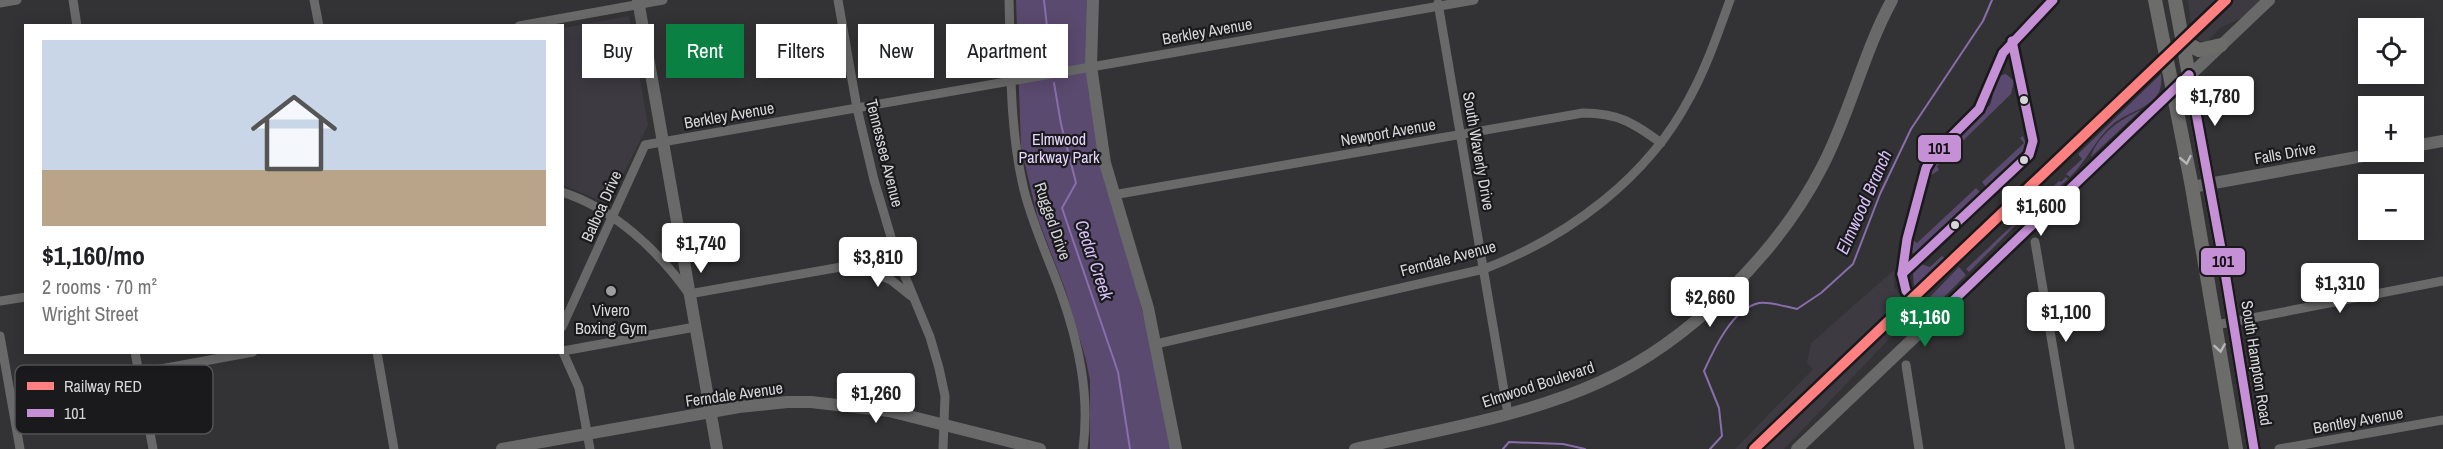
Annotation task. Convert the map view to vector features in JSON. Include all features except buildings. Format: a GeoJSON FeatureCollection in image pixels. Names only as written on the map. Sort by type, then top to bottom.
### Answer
{"type":"FeatureCollection","features":[{"type":"Feature","properties":{"kind":"main road"},"geometry":{"type":"LineString","coordinates":[[2156,0],[2192,187],[2236,449]]}},
{"type":"Feature","properties":{"kind":"main road","name":"South Hampton Road"},"geometry":{"type":"LineString","coordinates":[[2175,0],[2210,184],[2254,449]]}},
{"type":"Feature","properties":{"kind":"main road"},"geometry":{"type":"LineString","coordinates":[[2181,32],[2188,44],[2199,50],[2221,45]]}},
{"type":"Feature","properties":{"kind":"street"},"geometry":{"type":"LineString","coordinates":[[0,3],[17,0]]}},
{"type":"Feature","properties":{"kind":"street"},"geometry":{"type":"LineString","coordinates":[[73,0],[77,24]]}},
{"type":"Feature","properties":{"kind":"street"},"geometry":{"type":"LineString","coordinates":[[314,0],[319,24]]}},
{"type":"Feature","properties":{"kind":"street"},"geometry":{"type":"LineString","coordinates":[[529,24],[638,2],[663,0]]}},
{"type":"Feature","properties":{"kind":"street","name":"Tennessee Avenue"},"geometry":{"type":"LineString","coordinates":[[838,0],[857,108],[874,180],[897,257],[911,296],[930,337],[939,368],[945,396],[943,449]]}},
{"type":"Feature","properties":{"kind":"street","name":"Rugged Drive"},"geometry":{"type":"LineString","coordinates":[[1009,0],[1014,132],[1024,192],[1061,293],[1082,367],[1086,398],[1083,449]]}},
{"type":"Feature","properties":{"kind":"street"},"geometry":{"type":"LineString","coordinates":[[1093,0],[1091,66],[1100,132],[1113,195],[1137,268],[1156,344],[1176,449]]}},
{"type":"Feature","properties":{"kind":"street","name":"Berkley Avenue"},"geometry":{"type":"LineString","coordinates":[[662,142],[1438,3],[1474,0]]}},
{"type":"Feature","properties":{"kind":"street","name":"Ferndale Avenue"},"geometry":{"type":"LineString","coordinates":[[1156,344],[1484,268],[1528,250],[1562,231],[1617,189],[1661,143],[1690,98],[1706,65],[1730,0]]}},
{"type":"Feature","properties":{"kind":"street"},"geometry":{"type":"LineString","coordinates":[[1797,449],[2269,0]]}},
{"type":"Feature","properties":{"kind":"street","name":"Elmwood Boulevard"},"geometry":{"type":"LineString","coordinates":[[1355,449],[1508,414],[1601,382],[1631,365],[1707,311],[1755,264],[1791,219],[1822,168],[1840,131],[1887,1]]}},
{"type":"Feature","properties":{"kind":"street"},"geometry":{"type":"LineString","coordinates":[[638,2],[717,449]]}},
{"type":"Feature","properties":{"kind":"street","name":"South Waverly Drive"},"geometry":{"type":"LineString","coordinates":[[1438,3],[1508,414]]}},
{"type":"Feature","properties":{"kind":"street","name":"Newport Avenue"},"geometry":{"type":"LineString","coordinates":[[1113,195],[1583,113],[1604,113],[1630,122],[1661,143]]}},
{"type":"Feature","properties":{"kind":"street"},"geometry":{"type":"LineString","coordinates":[[2424,144],[2443,141]]}},
{"type":"Feature","properties":{"kind":"street","name":"Balboa Drive"},"geometry":{"type":"LineString","coordinates":[[564,323],[645,145],[662,142]]}},
{"type":"Feature","properties":{"kind":"street","name":"Falls Drive"},"geometry":{"type":"LineString","coordinates":[[2192,187],[2358,157]]}},
{"type":"Feature","properties":{"kind":"street"},"geometry":{"type":"LineString","coordinates":[[564,193],[613,218],[672,269],[689,294]]}},
{"type":"Feature","properties":{"kind":"street"},"geometry":{"type":"LineString","coordinates":[[2036,242],[2070,449]]}},
{"type":"Feature","properties":{"kind":"street"},"geometry":{"type":"LineString","coordinates":[[689,294],[897,257]]}},
{"type":"Feature","properties":{"kind":"street"},"geometry":{"type":"LineString","coordinates":[[853,264],[891,280],[911,296]]}},
{"type":"Feature","properties":{"kind":"street"},"geometry":{"type":"LineString","coordinates":[[2216,325],[2443,280]]}},
{"type":"Feature","properties":{"kind":"street"},"geometry":{"type":"LineString","coordinates":[[0,301],[24,297]]}},
{"type":"Feature","properties":{"kind":"street"},"geometry":{"type":"LineString","coordinates":[[564,351],[695,327]]}},
{"type":"Feature","properties":{"kind":"street"},"geometry":{"type":"LineString","coordinates":[[0,336],[15,421]]}},
{"type":"Feature","properties":{"kind":"street"},"geometry":{"type":"LineString","coordinates":[[564,353],[579,388],[590,449]]}},
{"type":"Feature","properties":{"kind":"street"},"geometry":{"type":"LineString","coordinates":[[182,365],[242,354]]}},
{"type":"Feature","properties":{"kind":"street"},"geometry":{"type":"LineString","coordinates":[[377,354],[394,449]]}},
{"type":"Feature","properties":{"kind":"street"},"geometry":{"type":"LineString","coordinates":[[1906,365],[1919,449]]}},
{"type":"Feature","properties":{"kind":"street","name":"Ferndale Avenue"},"geometry":{"type":"LineString","coordinates":[[502,449],[710,412],[763,404],[811,402],[867,407],[1040,449]]}},
{"type":"Feature","properties":{"kind":"street","name":"Bentley Avenue"},"geometry":{"type":"LineString","coordinates":[[2279,449],[2443,420]]}},
{"type":"Feature","properties":{"kind":"street"},"geometry":{"type":"LineString","coordinates":[[17,434],[20,449]]}},
{"type":"Feature","properties":{"kind":"street"},"geometry":{"type":"LineString","coordinates":[[150,434],[153,449]]}},
{"type":"Feature","properties":{"kind":"shaded area"},"geometry":{"type":"Polygon","coordinates":[[[2188,0],[2261,0],[2246,16],[2220,28],[2207,42],[2200,41],[2192,32],[2188,0]]]}},
{"type":"Feature","properties":{"kind":"shaded area"},"geometry":{"type":"Polygon","coordinates":[[[629,16],[630,24],[585,24],[629,16]]]}},
{"type":"Feature","properties":{"kind":"shaded area"},"geometry":{"type":"Polygon","coordinates":[[[582,25],[582,78],[640,78],[648,125],[608,204],[564,185],[564,28],[582,25]]]}},
{"type":"Feature","properties":{"kind":"shaded area"},"geometry":{"type":"Polygon","coordinates":[[[1894,270],[1894,287],[1913,314],[1784,449],[1735,449],[1813,369],[1807,363],[1811,343],[1894,270]]]}},
{"type":"Feature","properties":{"kind":"green space","name":"Elmwood Parkway Park"},"geometry":{"type":"Polygon","coordinates":[[[1016,0],[1088,0],[1086,61],[1102,173],[1132,270],[1159,377],[1171,449],[1090,449],[1090,380],[1086,360],[1065,289],[1038,219],[1021,148],[1019,78],[1068,78],[1068,24],[1017,24],[1016,0]]]}},
{"type":"Feature","properties":{"kind":"green space"},"geometry":{"type":"Polygon","coordinates":[[[2006,74],[2014,81],[2011,94],[1937,166],[1939,170],[1930,176],[1943,150],[1990,105],[1997,78],[2006,74]]]}},
{"type":"Feature","properties":{"kind":"green space"},"geometry":{"type":"Polygon","coordinates":[[[2161,74],[2159,92],[2155,98],[2113,124],[2101,136],[2076,171],[2070,177],[2066,174],[2082,159],[2078,154],[2161,74]]]}},
{"type":"Feature","properties":{"kind":"green space"},"geometry":{"type":"Polygon","coordinates":[[[2141,110],[2091,156],[2099,141],[2111,128],[2141,110]]]}},
{"type":"Feature","properties":{"kind":"green space"},"geometry":{"type":"Polygon","coordinates":[[[2023,136],[2026,144],[2022,156],[1987,188],[1982,182],[2024,143],[2020,138],[2023,136]]]}},
{"type":"Feature","properties":{"kind":"green space"},"geometry":{"type":"Polygon","coordinates":[[[2066,177],[2068,179],[2017,224],[1969,272],[1966,269],[2059,181],[2061,182],[2066,177]]]}},
{"type":"Feature","properties":{"kind":"green space"},"geometry":{"type":"Polygon","coordinates":[[[1976,188],[1982,194],[1920,253],[1912,253],[1909,249],[1913,240],[1917,243],[1976,188]]]}},
{"type":"Feature","properties":{"kind":"green space"},"geometry":{"type":"Polygon","coordinates":[[[1942,256],[1945,258],[1948,256],[1952,260],[1918,292],[1914,286],[1913,273],[1921,264],[1930,267],[1942,256]]]}},
{"type":"Feature","properties":{"kind":"green space"},"geometry":{"type":"Polygon","coordinates":[[[1959,267],[1966,275],[1942,299],[1934,303],[1926,301],[1959,267]]]}},
{"type":"Feature","properties":{"kind":"waterway","name":"Cedar Creek"},"geometry":{"type":"LineString","coordinates":[[1044,0],[1047,24]]}},
{"type":"Feature","properties":{"kind":"waterway","name":"Elmwood Branch"},"geometry":{"type":"LineString","coordinates":[[1710,449],[1722,436],[1719,408],[1704,371],[1725,331],[1740,313],[1759,303],[1773,303],[1797,309],[1821,293],[1853,264],[1880,194],[1911,129],[1983,21],[1992,0]]}},
{"type":"Feature","properties":{"kind":"waterway","name":"Cedar Creek"},"geometry":{"type":"LineString","coordinates":[[1054,83],[1061,124],[1076,183],[1062,208],[1118,372],[1130,449]]}},
{"type":"Feature","properties":{"kind":"waterway","name":"Elmwood Branch"},"geometry":{"type":"LineString","coordinates":[[1503,449],[1509,442],[1563,444],[1585,449]]}},
{"type":"Feature","properties":{"kind":"rail line","name":"RED"},"geometry":{"type":"LineString","coordinates":[[1754,449],[2226,0]]}},
{"type":"Feature","properties":{"kind":"transit line","name":"101"},"geometry":{"type":"LineString","coordinates":[[1933,320],[1906,291],[1902,274],[1907,239],[1926,168],[1935,153],[1979,109],[2003,53],[2053,0]]}},
{"type":"Feature","properties":{"kind":"transit line","name":"101"},"geometry":{"type":"LineString","coordinates":[[1902,274],[2029,155],[2033,141],[2012,41]]}},
{"type":"Feature","properties":{"kind":"transit line","name":"101"},"geometry":{"type":"LineString","coordinates":[[2189,75],[2222,254],[2254,449]]}},
{"type":"Feature","properties":{"kind":"transit line","name":"101"},"geometry":{"type":"LineString","coordinates":[[1933,320],[2189,75]]}},
{"type":"Feature","properties":{"kind":"place","name":"Vivero Boxing Gym"},"geometry":{"type":"Point","coordinates":[611,291]}}]}
